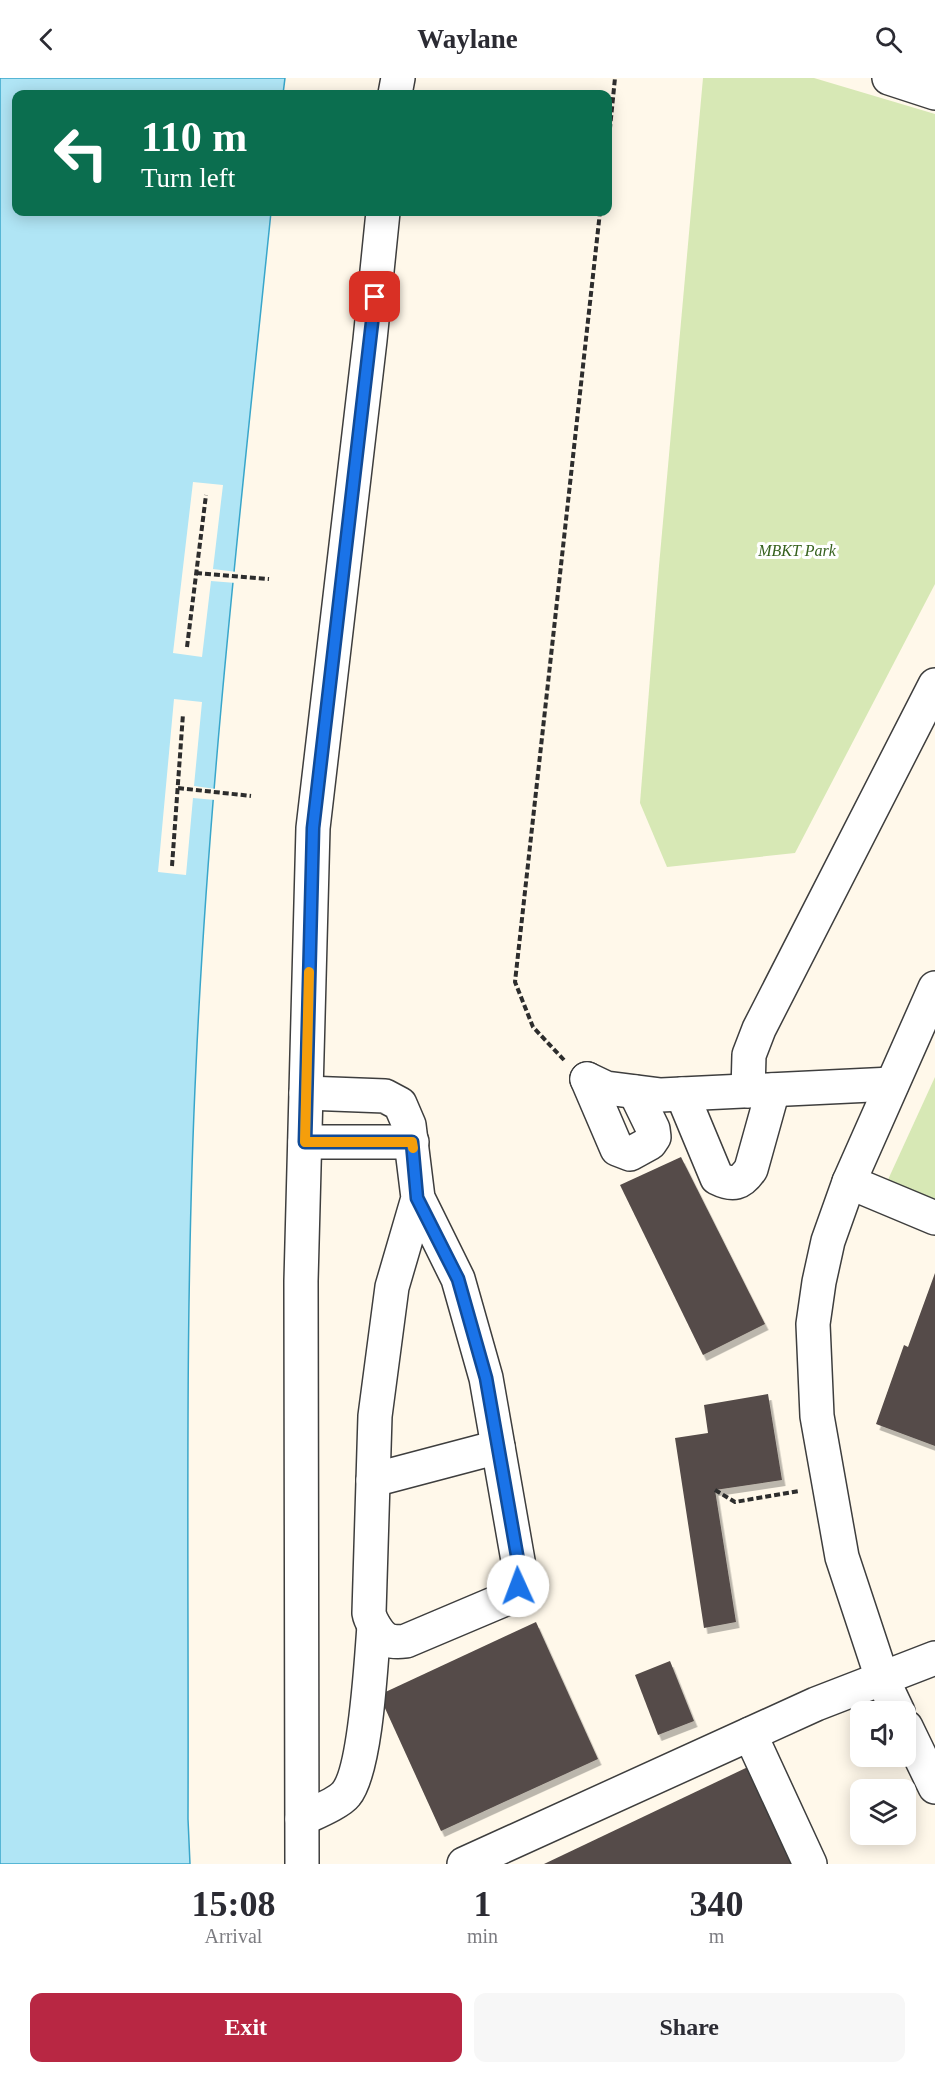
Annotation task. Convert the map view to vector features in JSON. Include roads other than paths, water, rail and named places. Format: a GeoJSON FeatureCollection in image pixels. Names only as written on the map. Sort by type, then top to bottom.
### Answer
{"type":"FeatureCollection","features":[{"type":"Feature","properties":{"kind":"street"},"geometry":{"type":"LineString","coordinates":[[889,78],[935,93]]}},
{"type":"Feature","properties":{"kind":"street"},"geometry":{"type":"LineString","coordinates":[[303,1864],[301,1303],[313,828],[383,216]]}},
{"type":"Feature","properties":{"kind":"street"},"geometry":{"type":"LineString","coordinates":[[682,1094],[717,1178],[735,1184],[743,1180],[750,1169],[760,1090],[749,1055],[759,1029],[935,685]]}},
{"type":"Feature","properties":{"kind":"street"},"geometry":{"type":"LineString","coordinates":[[893,1701],[882,1678],[842,1557],[817,1416],[813,1324],[828,1240],[849,1182],[935,988]]}},
{"type":"Feature","properties":{"kind":"street"},"geometry":{"type":"LineString","coordinates":[[635,1092],[653,1129],[654,1137],[650,1143],[630,1155],[616,1149],[587,1079],[606,1088],[661,1095],[892,1084]]}},
{"type":"Feature","properties":{"kind":"street"},"geometry":{"type":"LineString","coordinates":[[306,1094],[385,1096],[400,1104],[409,1125],[412,1142],[417,1198],[392,1287],[375,1416],[369,1613],[383,1639],[390,1642],[406,1641],[510,1597],[518,1586],[520,1572],[486,1378],[458,1279],[417,1198]]}},
{"type":"Feature","properties":{"kind":"street"},"geometry":{"type":"LineString","coordinates":[[305,1142],[412,1142]]}},
{"type":"Feature","properties":{"kind":"street"},"geometry":{"type":"LineString","coordinates":[[849,1182],[935,1218]]}},
{"type":"Feature","properties":{"kind":"street"},"geometry":{"type":"LineString","coordinates":[[373,1480],[498,1446]]}},
{"type":"Feature","properties":{"kind":"street"},"geometry":{"type":"LineString","coordinates":[[302,1819],[345,1797],[354,1783],[361,1752],[375,1626]]}},
{"type":"Feature","properties":{"kind":"street"},"geometry":{"type":"LineString","coordinates":[[464,1864],[816,1704],[935,1658]]}},
{"type":"Feature","properties":{"kind":"street"},"geometry":{"type":"LineString","coordinates":[[750,1734],[810,1864]]}},
{"type":"Feature","properties":{"kind":"street"},"geometry":{"type":"LineString","coordinates":[[916,1748],[935,1788]]}},
{"type":"Feature","properties":{"kind":"water"},"geometry":{"type":"Polygon","coordinates":[[[0,78],[285,78],[284,90],[12,90],[12,216],[271,216],[218,745],[196,1066],[188,1348],[188,1819],[190,1864],[0,1864],[0,78]]]}},
{"type":"Feature","properties":{"kind":"park label","name":"MBKT Park"},"geometry":{"type":"Point","coordinates":[797,550]}}]}
